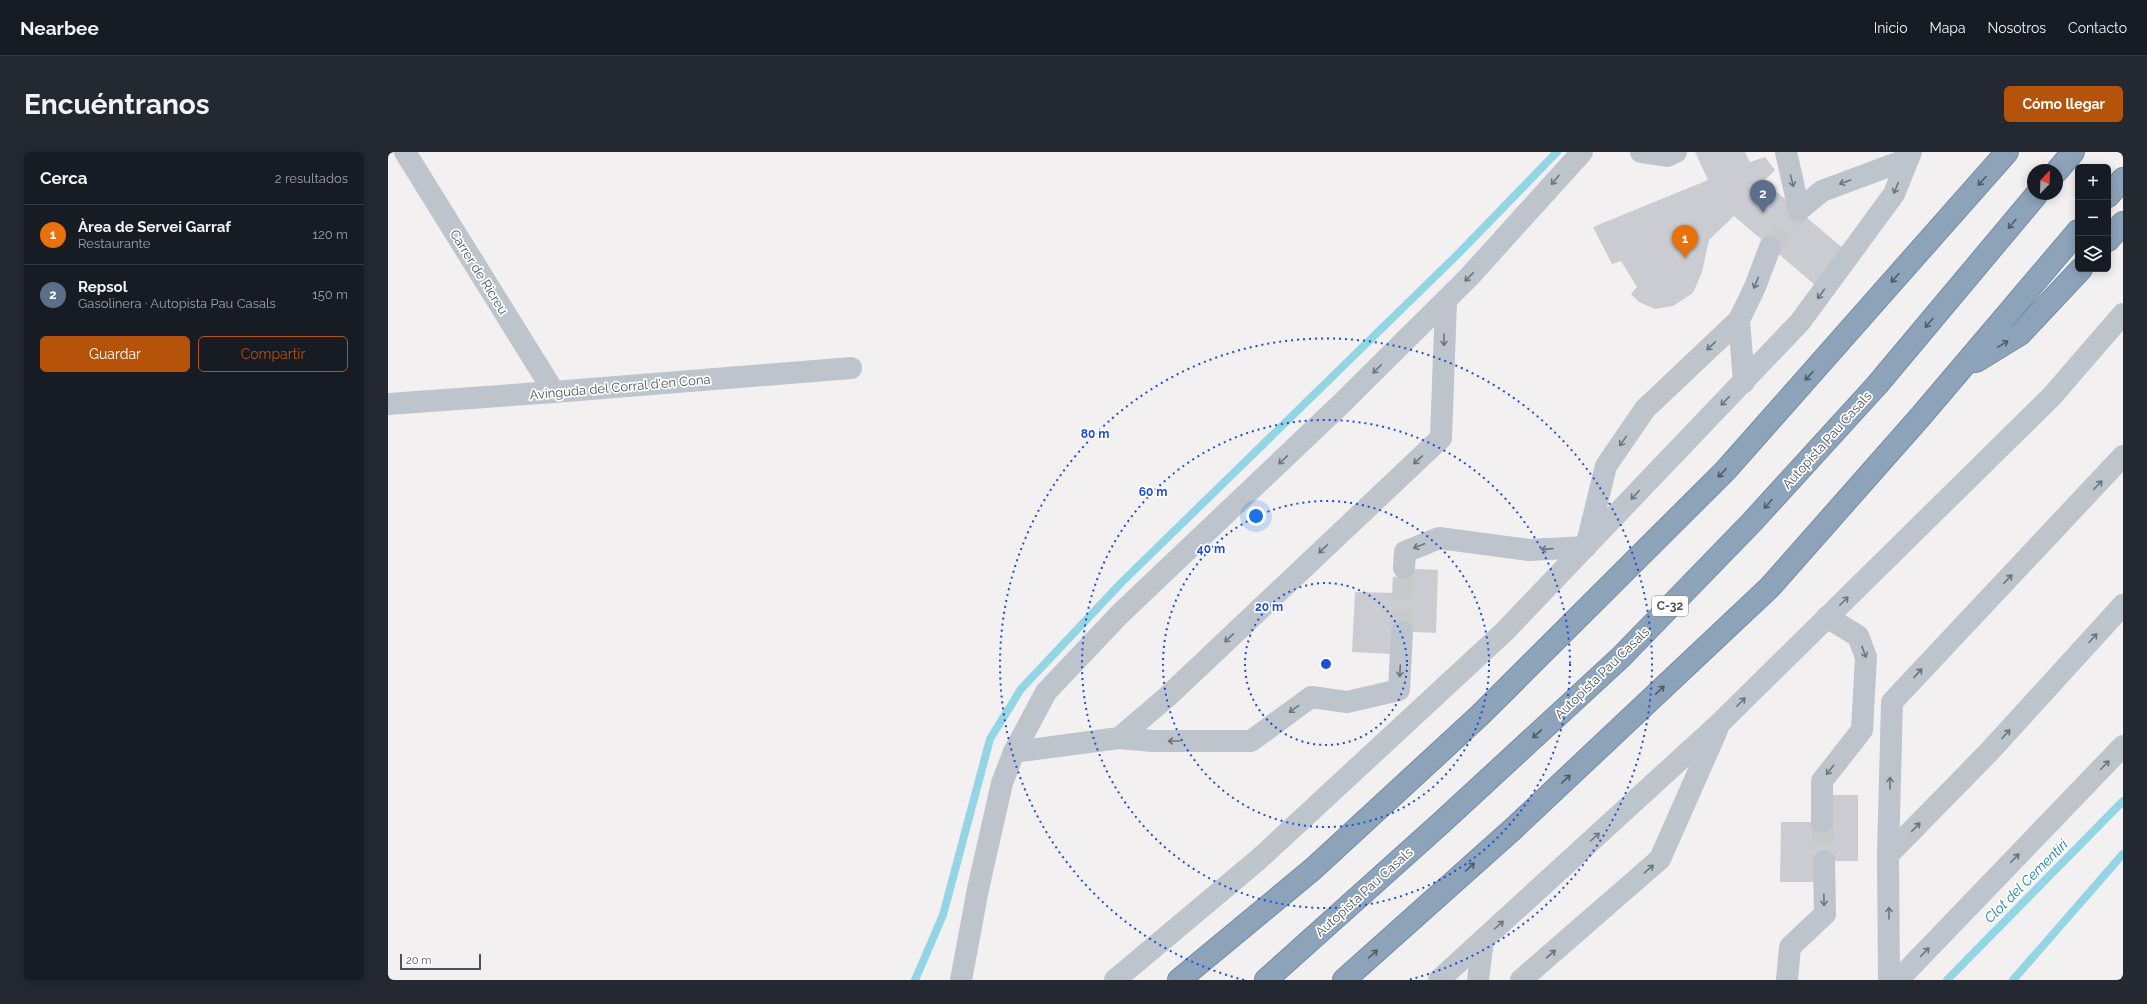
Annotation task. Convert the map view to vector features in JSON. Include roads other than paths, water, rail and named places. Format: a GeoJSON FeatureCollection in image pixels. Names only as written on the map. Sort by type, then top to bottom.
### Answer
{"type":"FeatureCollection","features":[{"type":"Feature","properties":{"kind":"highway"},"geometry":{"type":"LineString","coordinates":[[1178,980],[1313,868],[1479,716],[1724,471],[2008,152]]}},
{"type":"Feature","properties":{"kind":"highway"},"geometry":{"type":"LineString","coordinates":[[2063,164],[2073,152]]}},
{"type":"Feature","properties":{"kind":"highway"},"geometry":{"type":"LineString","coordinates":[[2111,193],[2123,179]]}},
{"type":"Feature","properties":{"kind":"highway","name":"Autopista Pau Casals"},"geometry":{"type":"LineString","coordinates":[[1266,980],[1441,823],[1632,645],[1752,522],[1877,385],[2032,200]]}},
{"type":"Feature","properties":{"kind":"highway"},"geometry":{"type":"LineString","coordinates":[[2111,237],[2123,223]]}},
{"type":"Feature","properties":{"kind":"highway"},"geometry":{"type":"LineString","coordinates":[[1344,980],[1513,829],[1770,588],[1958,372],[2075,235]]}},
{"type":"Feature","properties":{"kind":"highway"},"geometry":{"type":"LineString","coordinates":[[1958,372],[2020,334],[2078,272]]}},
{"type":"Feature","properties":{"kind":"street","name":"Carrer de Ricreu"},"geometry":{"type":"LineString","coordinates":[[405,152],[554,392]]}},
{"type":"Feature","properties":{"kind":"street"},"geometry":{"type":"LineString","coordinates":[[961,980],[978,889],[1002,783],[1014,752],[1046,692],[1120,614],[1335,410],[1446,301],[1582,152]]}},
{"type":"Feature","properties":{"kind":"street"},"geometry":{"type":"LineString","coordinates":[[1642,152],[1667,156],[1676,152]]}},
{"type":"Feature","properties":{"kind":"street"},"geometry":{"type":"LineString","coordinates":[[1786,152],[1799,210],[1822,191],[1909,155]]}},
{"type":"Feature","properties":{"kind":"street"},"geometry":{"type":"LineString","coordinates":[[1115,980],[1264,853],[1504,632],[1800,322],[1894,194],[1909,155]]}},
{"type":"Feature","properties":{"kind":"street"},"geometry":{"type":"LineString","coordinates":[[1586,546],[1606,466],[1646,408],[1739,320],[1755,287],[1770,247]]}},
{"type":"Feature","properties":{"kind":"street"},"geometry":{"type":"LineString","coordinates":[[1119,738],[1167,696],[1441,438],[1446,301]]}},
{"type":"Feature","properties":{"kind":"street"},"geometry":{"type":"LineString","coordinates":[[1439,980],[1720,723],[2052,396],[2123,314]]}},
{"type":"Feature","properties":{"kind":"street"},"geometry":{"type":"LineString","coordinates":[[1739,320],[1744,382]]}},
{"type":"Feature","properties":{"kind":"street","name":"Avinguda del Corral d'en Cona"},"geometry":{"type":"LineString","coordinates":[[388,404],[851,368]]}},
{"type":"Feature","properties":{"kind":"street"},"geometry":{"type":"LineString","coordinates":[[1889,980],[1888,855],[1892,702],[2123,456]]}},
{"type":"Feature","properties":{"kind":"street"},"geometry":{"type":"LineString","coordinates":[[1404,568],[1405,552],[1439,538],[1529,550],[1586,546]]}},
{"type":"Feature","properties":{"kind":"street"},"geometry":{"type":"LineString","coordinates":[[1888,855],[1988,753],[2123,605]]}},
{"type":"Feature","properties":{"kind":"street"},"geometry":{"type":"LineString","coordinates":[[1822,822],[1822,781],[1862,730],[1866,657],[1858,636],[1827,617]]}},
{"type":"Feature","properties":{"kind":"street"},"geometry":{"type":"LineString","coordinates":[[1014,752],[1119,738],[1153,741],[1252,741],[1311,697],[1347,702],[1399,690],[1402,632]]}},
{"type":"Feature","properties":{"kind":"street"},"geometry":{"type":"LineString","coordinates":[[1521,980],[1660,859],[1720,723]]}},
{"type":"Feature","properties":{"kind":"street"},"geometry":{"type":"LineString","coordinates":[[1898,980],[2123,746]]}},
{"type":"Feature","properties":{"kind":"street"},"geometry":{"type":"LineString","coordinates":[[1787,980],[1790,947],[1825,914],[1824,861]]}},
{"type":"Feature","properties":{"kind":"street"},"geometry":{"type":"LineString","coordinates":[[1478,980],[1483,940]]}},
{"type":"Feature","properties":{"kind":"waterway"},"geometry":{"type":"LineString","coordinates":[[915,980],[943,915],[990,739],[1021,689],[1122,582],[1457,255],[1557,152]]}},
{"type":"Feature","properties":{"kind":"waterway","name":"Clot del Cementiri"},"geometry":{"type":"LineString","coordinates":[[1947,980],[2123,801]]}},
{"type":"Feature","properties":{"kind":"waterway"},"geometry":{"type":"LineString","coordinates":[[2013,980],[2123,854]]}},
{"type":"Feature","properties":{"kind":"tunnel"},"geometry":{"type":"LineString","coordinates":[[1770,247],[1799,210]]}},
{"type":"Feature","properties":{"kind":"tunnel"},"geometry":{"type":"LineString","coordinates":[[1402,632],[1404,568]]}},
{"type":"Feature","properties":{"kind":"tunnel"},"geometry":{"type":"LineString","coordinates":[[1822,822],[1824,861]]}},
{"type":"Feature","properties":{"kind":"place","name":"Repsol"},"geometry":{"type":"Point","coordinates":[1763,213]}},
{"type":"Feature","properties":{"kind":"place","name":"Àrea de Servei Garraf"},"geometry":{"type":"Point","coordinates":[1685,258]}}]}
